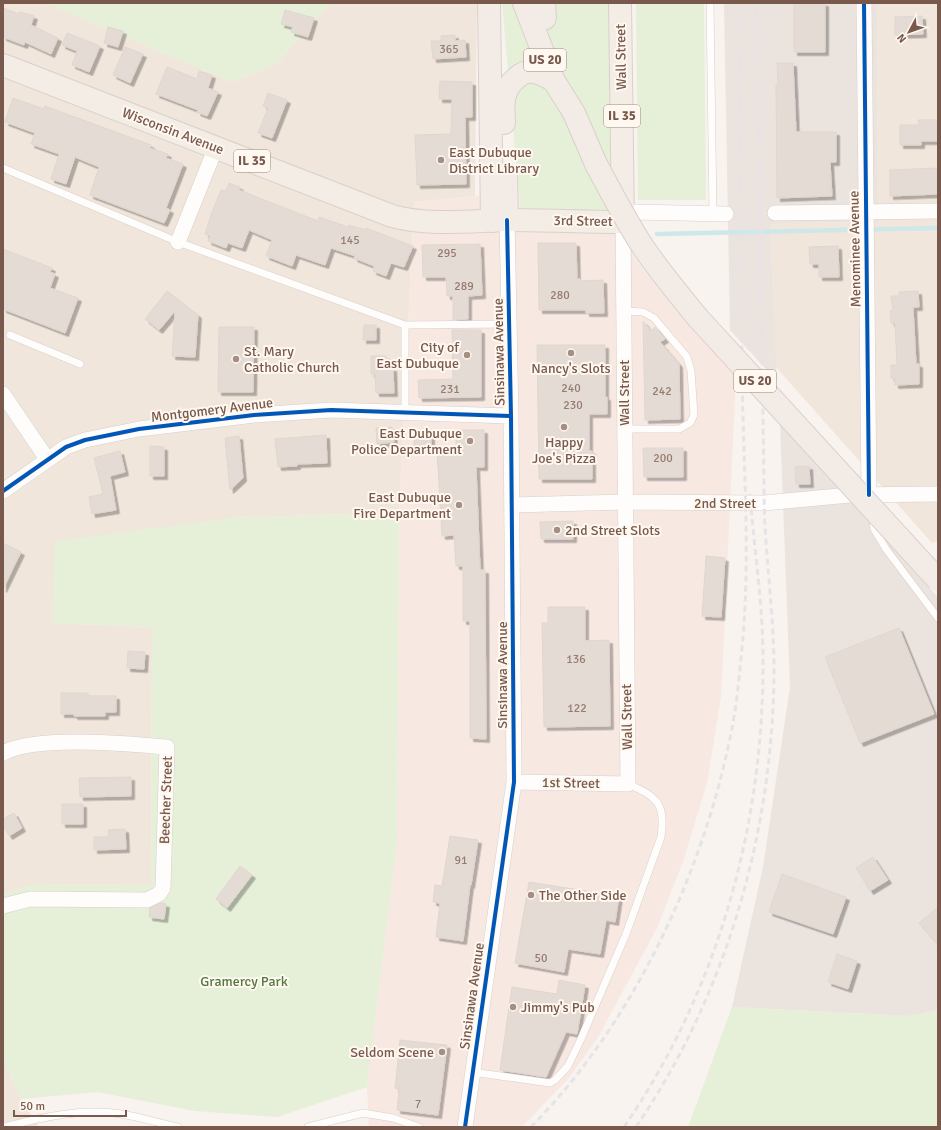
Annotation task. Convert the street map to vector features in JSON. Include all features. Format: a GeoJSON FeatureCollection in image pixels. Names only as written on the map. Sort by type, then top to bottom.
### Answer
{"type":"FeatureCollection","features":[{"type":"Feature","properties":{"kind":"highway"},"geometry":{"type":"LineString","coordinates":[[489,3],[500,221]]}},
{"type":"Feature","properties":{"kind":"highway","name":"US 20"},"geometry":{"type":"LineString","coordinates":[[524,3],[554,81],[574,113],[596,164],[619,208],[643,247],[698,318],[938,580]]}},
{"type":"Feature","properties":{"kind":"highway","name":"US 20"},"geometry":{"type":"LineString","coordinates":[[543,8],[574,113]]}},
{"type":"Feature","properties":{"kind":"highway"},"geometry":{"type":"LineString","coordinates":[[500,221],[503,104],[505,93],[514,80],[533,71],[554,81]]}},
{"type":"Feature","properties":{"kind":"main road","name":"Wall Street"},"geometry":{"type":"LineString","coordinates":[[620,3],[623,222]]}},
{"type":"Feature","properties":{"kind":"main road","name":"Wisconsin Avenue"},"geometry":{"type":"LineString","coordinates":[[3,65],[392,216],[423,222],[500,221]]}},
{"type":"Feature","properties":{"kind":"main road","name":"3rd Street"},"geometry":{"type":"LineString","coordinates":[[500,221],[623,222]]}},
{"type":"Feature","properties":{"kind":"street","name":"Menominee Avenue"},"geometry":{"type":"LineString","coordinates":[[864,3],[869,495]]}},
{"type":"Feature","properties":{"kind":"street"},"geometry":{"type":"LineString","coordinates":[[178,242],[216,147]]}},
{"type":"Feature","properties":{"kind":"street"},"geometry":{"type":"LineString","coordinates":[[774,213],[865,217],[938,211]]}},
{"type":"Feature","properties":{"kind":"street","name":"3rd Street"},"geometry":{"type":"LineString","coordinates":[[623,222],[635,212],[720,214]]}},
{"type":"Feature","properties":{"kind":"street","name":"Sinsinawa Avenue"},"geometry":{"type":"LineString","coordinates":[[465,1127],[514,782],[510,324],[500,221]]}},
{"type":"Feature","properties":{"kind":"street","name":"Wall Street"},"geometry":{"type":"LineString","coordinates":[[623,222],[628,784]]}},
{"type":"Feature","properties":{"kind":"street"},"geometry":{"type":"LineString","coordinates":[[3,394],[47,459]]}},
{"type":"Feature","properties":{"kind":"street","name":"Montgomery Avenue"},"geometry":{"type":"LineString","coordinates":[[3,491],[66,447],[85,440],[139,429],[286,412],[331,410],[511,416]]}},
{"type":"Feature","properties":{"kind":"street","name":"2nd Street"},"geometry":{"type":"LineString","coordinates":[[512,505],[625,502],[764,503],[850,495],[938,494]]}},
{"type":"Feature","properties":{"kind":"street","name":"Beecher Street"},"geometry":{"type":"LineString","coordinates":[[3,753],[24,745],[48,744],[119,744],[167,747],[163,888],[160,894],[153,899],[134,901],[30,899],[3,906]]}},
{"type":"Feature","properties":{"kind":"street","name":"1st Street"},"geometry":{"type":"LineString","coordinates":[[514,782],[628,784]]}},
{"type":"Feature","properties":{"kind":"lane"},"geometry":{"type":"LineString","coordinates":[[710,3],[720,214]]}},
{"type":"Feature","properties":{"kind":"lane"},"geometry":{"type":"LineString","coordinates":[[3,168],[178,242],[405,325],[510,324]]}},
{"type":"Feature","properties":{"kind":"lane"},"geometry":{"type":"LineString","coordinates":[[624,311],[643,312],[654,318],[687,357],[691,371],[694,415],[690,423],[679,429],[624,429]]}},
{"type":"Feature","properties":{"kind":"lane"},"geometry":{"type":"LineString","coordinates":[[405,325],[405,413]]}},
{"type":"Feature","properties":{"kind":"lane"},"geometry":{"type":"LineString","coordinates":[[10,335],[80,364]]}},
{"type":"Feature","properties":{"kind":"lane"},"geometry":{"type":"LineString","coordinates":[[869,495],[874,529],[886,548],[938,618]]}},
{"type":"Feature","properties":{"kind":"lane"},"geometry":{"type":"LineString","coordinates":[[472,1072],[550,1083],[555,1080],[568,1066],[626,934],[661,837],[661,810],[656,800],[649,794],[628,784]]}},
{"type":"Feature","properties":{"kind":"lane"},"geometry":{"type":"LineString","coordinates":[[5,1127],[31,1120],[95,1112],[121,1114],[178,1127]]}},
{"type":"Feature","properties":{"kind":"lane"},"geometry":{"type":"LineString","coordinates":[[308,1127],[363,1113],[393,1118],[419,1127]]}},
{"type":"Feature","properties":{"kind":"shaded area"},"geometry":{"type":"Polygon","coordinates":[[[3,3],[46,3],[232,82],[276,64],[330,3],[477,3],[475,196],[414,202],[399,512],[231,518],[52,623],[152,627],[151,885],[35,884],[3,894],[3,3]]]}},
{"type":"Feature","properties":{"kind":"shaded area"},"geometry":{"type":"Polygon","coordinates":[[[724,3],[877,3],[878,222],[770,223],[777,381],[730,330],[724,3]]]}},
{"type":"Feature","properties":{"kind":"shaded area"},"geometry":{"type":"Polygon","coordinates":[[[877,3],[938,3],[938,541],[932,543],[776,367],[770,223],[878,222],[877,3]]]}},
{"type":"Feature","properties":{"kind":"shaded area"},"geometry":{"type":"Polygon","coordinates":[[[518,190],[521,216],[614,222],[636,260],[682,318],[736,376],[721,697],[707,783],[684,859],[657,928],[597,1039],[568,1079],[522,1127],[370,1127],[367,1087],[397,841],[399,512],[414,202],[518,190]]]}},
{"type":"Feature","properties":{"kind":"shaded area"},"geometry":{"type":"Polygon","coordinates":[[[780,424],[938,597],[938,1010],[911,1016],[732,1007],[763,867],[790,687],[780,424]]]}},
{"type":"Feature","properties":{"kind":"shaded area"},"geometry":{"type":"Polygon","coordinates":[[[3,1060],[21,1099],[39,1127],[3,1127],[3,1060]]]}},
{"type":"Feature","properties":{"kind":"green space"},"geometry":{"type":"Polygon","coordinates":[[[46,3],[330,3],[276,64],[232,82],[46,3]]]}},
{"type":"Feature","properties":{"kind":"green space"},"geometry":{"type":"Polygon","coordinates":[[[502,3],[618,3],[619,221],[521,216],[502,3]]]}},
{"type":"Feature","properties":{"kind":"green space"},"geometry":{"type":"Polygon","coordinates":[[[636,3],[704,3],[706,200],[638,200],[636,3]]]}},
{"type":"Feature","properties":{"kind":"green space","name":"Gramercy Park"},"geometry":{"type":"Polygon","coordinates":[[[399,512],[397,841],[367,1087],[277,1117],[195,1111],[97,1092],[21,1099],[3,1060],[3,894],[35,884],[151,885],[152,627],[52,623],[55,541],[231,518],[399,512]]]}},
{"type":"Feature","properties":{"kind":"green space"},"geometry":{"type":"Polygon","coordinates":[[[732,1007],[911,1016],[938,1010],[938,1127],[688,1127],[732,1007]]]}},
{"type":"Feature","properties":{"kind":"building"},"geometry":{"type":"Polygon","coordinates":[[[794,3],[825,3],[825,52],[794,52],[794,3]]]}},
{"type":"Feature","properties":{"kind":"building"},"geometry":{"type":"Polygon","coordinates":[[[3,8],[19,14],[20,12],[34,16],[31,25],[58,38],[51,54],[25,42],[24,45],[3,37],[3,8]]]}},
{"type":"Feature","properties":{"kind":"building"},"geometry":{"type":"Polygon","coordinates":[[[285,10],[314,18],[308,37],[291,32],[293,27],[281,24],[285,10]]]}},
{"type":"Feature","properties":{"kind":"building"},"geometry":{"type":"Polygon","coordinates":[[[922,16],[923,34],[895,35],[895,17],[922,16]]]}},
{"type":"Feature","properties":{"kind":"building"},"geometry":{"type":"Polygon","coordinates":[[[108,27],[123,31],[118,47],[104,43],[108,27]]]}},
{"type":"Feature","properties":{"kind":"building"},"geometry":{"type":"Polygon","coordinates":[[[67,33],[100,46],[89,72],[72,65],[77,51],[62,45],[67,33]]]}},
{"type":"Feature","properties":{"kind":"building"},"geometry":{"type":"Polygon","coordinates":[[[455,35],[455,41],[465,40],[466,57],[433,59],[431,41],[441,41],[441,36],[455,35]]]}},
{"type":"Feature","properties":{"kind":"building"},"geometry":{"type":"Polygon","coordinates":[[[125,47],[143,54],[130,83],[113,75],[125,47]]]}},
{"type":"Feature","properties":{"kind":"building"},"geometry":{"type":"Polygon","coordinates":[[[777,63],[793,63],[796,132],[836,132],[836,162],[830,162],[832,196],[777,198],[777,63]]]}},
{"type":"Feature","properties":{"kind":"building"},"geometry":{"type":"Polygon","coordinates":[[[167,67],[197,79],[199,71],[212,75],[208,88],[218,92],[207,116],[197,112],[198,110],[156,94],[167,67]]]}},
{"type":"Feature","properties":{"kind":"building","name":"East Dubuque District Library"},"geometry":{"type":"Polygon","coordinates":[[[440,81],[472,82],[472,117],[465,117],[466,184],[417,185],[415,135],[451,134],[452,99],[439,99],[440,81]]]}},
{"type":"Feature","properties":{"kind":"building"},"geometry":{"type":"Polygon","coordinates":[[[268,93],[287,100],[272,138],[258,133],[268,108],[263,106],[268,93]]]}},
{"type":"Feature","properties":{"kind":"building"},"geometry":{"type":"Polygon","coordinates":[[[13,98],[44,109],[45,106],[151,145],[150,148],[168,154],[166,158],[183,164],[166,208],[170,210],[164,223],[90,195],[99,167],[75,157],[66,184],[51,179],[59,154],[31,144],[35,133],[5,122],[13,98]]]}},
{"type":"Feature","properties":{"kind":"building"},"geometry":{"type":"Polygon","coordinates":[[[918,120],[938,120],[938,141],[921,141],[921,145],[900,145],[900,125],[919,125],[918,120]]]}},
{"type":"Feature","properties":{"kind":"building"},"geometry":{"type":"Polygon","coordinates":[[[938,168],[938,194],[890,196],[890,170],[938,168]]]}},
{"type":"Feature","properties":{"kind":"building"},"geometry":{"type":"Polygon","coordinates":[[[229,183],[240,187],[239,190],[318,221],[319,217],[348,227],[349,225],[365,230],[366,228],[413,246],[404,267],[391,263],[386,276],[373,271],[374,266],[354,258],[355,256],[331,248],[325,265],[296,255],[292,266],[266,256],[272,240],[249,230],[242,248],[228,243],[226,248],[208,241],[210,236],[205,234],[221,190],[226,191],[229,183]]]}},
{"type":"Feature","properties":{"kind":"building"},"geometry":{"type":"Polygon","coordinates":[[[538,243],[576,243],[577,279],[580,279],[580,281],[603,280],[604,313],[586,313],[586,310],[539,310],[538,243]]]}},
{"type":"Feature","properties":{"kind":"building"},"geometry":{"type":"Polygon","coordinates":[[[480,244],[482,295],[468,296],[468,319],[453,320],[453,296],[447,296],[446,277],[423,277],[422,245],[480,244]]]}},
{"type":"Feature","properties":{"kind":"building"},"geometry":{"type":"Polygon","coordinates":[[[838,246],[839,277],[819,277],[819,264],[810,264],[809,247],[838,246]]]}},
{"type":"Feature","properties":{"kind":"building"},"geometry":{"type":"Polygon","coordinates":[[[3,249],[52,268],[50,272],[55,274],[50,288],[78,298],[65,333],[3,309],[3,249]]]}},
{"type":"Feature","properties":{"kind":"building"},"geometry":{"type":"Polygon","coordinates":[[[167,291],[198,315],[195,357],[172,356],[175,311],[159,330],[145,319],[167,291]]]}},
{"type":"Feature","properties":{"kind":"building"},"geometry":{"type":"Polygon","coordinates":[[[918,291],[919,307],[913,307],[916,364],[919,364],[919,384],[895,385],[895,378],[891,378],[891,365],[897,365],[895,323],[891,323],[890,311],[893,311],[891,296],[899,296],[899,292],[918,291]]]}},
{"type":"Feature","properties":{"kind":"building"},"geometry":{"type":"Polygon","coordinates":[[[643,321],[651,331],[655,327],[665,339],[660,342],[679,364],[680,419],[645,420],[643,321]]]}},
{"type":"Feature","properties":{"kind":"building"},"geometry":{"type":"Polygon","coordinates":[[[364,325],[376,325],[376,340],[363,340],[364,325]]]}},
{"type":"Feature","properties":{"kind":"building","name":"St. Mary Catholic Church"},"geometry":{"type":"Polygon","coordinates":[[[219,327],[254,327],[253,392],[218,392],[219,327]]]}},
{"type":"Feature","properties":{"kind":"building"},"geometry":{"type":"Polygon","coordinates":[[[452,330],[481,330],[481,397],[419,398],[418,380],[453,379],[452,330]]]}},
{"type":"Feature","properties":{"kind":"building"},"geometry":{"type":"Polygon","coordinates":[[[537,345],[605,345],[605,397],[607,397],[607,414],[589,414],[589,451],[592,451],[592,479],[539,479],[537,345]]]}},
{"type":"Feature","properties":{"kind":"building"},"geometry":{"type":"Polygon","coordinates":[[[371,356],[386,356],[386,368],[393,368],[394,393],[376,393],[375,374],[371,374],[371,356]]]}},
{"type":"Feature","properties":{"kind":"building"},"geometry":{"type":"Polygon","coordinates":[[[392,427],[394,442],[377,444],[376,428],[392,427]]]}},
{"type":"Feature","properties":{"kind":"building"},"geometry":{"type":"Polygon","coordinates":[[[456,430],[484,430],[484,467],[476,467],[480,570],[485,570],[486,739],[470,738],[470,621],[463,621],[463,566],[456,566],[454,535],[442,536],[437,451],[456,451],[456,430]]]}},
{"type":"Feature","properties":{"kind":"building"},"geometry":{"type":"Polygon","coordinates":[[[414,432],[431,432],[431,449],[414,449],[414,432]]]}},
{"type":"Feature","properties":{"kind":"building"},"geometry":{"type":"Polygon","coordinates":[[[326,435],[327,463],[297,464],[297,466],[278,467],[275,439],[326,435]]]}},
{"type":"Feature","properties":{"kind":"building"},"geometry":{"type":"Polygon","coordinates":[[[239,436],[243,478],[230,490],[225,438],[239,436]]]}},
{"type":"Feature","properties":{"kind":"building"},"geometry":{"type":"Polygon","coordinates":[[[150,446],[164,447],[164,476],[150,476],[150,446]]]}},
{"type":"Feature","properties":{"kind":"building"},"geometry":{"type":"Polygon","coordinates":[[[643,448],[683,448],[683,477],[644,477],[643,448]]]}},
{"type":"Feature","properties":{"kind":"building"},"geometry":{"type":"Polygon","coordinates":[[[120,451],[125,472],[110,476],[116,510],[92,514],[89,497],[103,494],[94,458],[120,451]]]}},
{"type":"Feature","properties":{"kind":"building"},"geometry":{"type":"Polygon","coordinates":[[[809,466],[810,484],[796,484],[795,467],[809,466]]]}},
{"type":"Feature","properties":{"kind":"building","name":"2nd Street Slots"},"geometry":{"type":"Polygon","coordinates":[[[573,521],[573,539],[541,539],[540,522],[573,521]]]}},
{"type":"Feature","properties":{"kind":"building"},"geometry":{"type":"Polygon","coordinates":[[[3,543],[21,552],[3,589],[3,543]]]}},
{"type":"Feature","properties":{"kind":"building"},"geometry":{"type":"Polygon","coordinates":[[[706,556],[725,558],[721,617],[702,616],[706,556]]]}},
{"type":"Feature","properties":{"kind":"building"},"geometry":{"type":"Polygon","coordinates":[[[548,607],[585,607],[585,641],[609,640],[610,726],[544,727],[542,623],[548,623],[548,607]]]}},
{"type":"Feature","properties":{"kind":"building"},"geometry":{"type":"Polygon","coordinates":[[[899,628],[934,714],[860,743],[825,657],[899,628]]]}},
{"type":"Feature","properties":{"kind":"building"},"geometry":{"type":"Polygon","coordinates":[[[128,651],[145,652],[144,669],[127,668],[128,651]]]}},
{"type":"Feature","properties":{"kind":"building"},"geometry":{"type":"Polygon","coordinates":[[[61,693],[88,693],[88,696],[116,696],[116,712],[105,712],[105,716],[74,716],[74,714],[61,714],[61,693]]]}},
{"type":"Feature","properties":{"kind":"building"},"geometry":{"type":"Polygon","coordinates":[[[131,777],[131,796],[80,797],[79,778],[131,777]]]}},
{"type":"Feature","properties":{"kind":"building"},"geometry":{"type":"Polygon","coordinates":[[[62,804],[83,804],[83,824],[62,824],[62,804]]]}},
{"type":"Feature","properties":{"kind":"building"},"geometry":{"type":"Polygon","coordinates":[[[14,813],[22,828],[9,836],[3,825],[3,819],[14,813]]]}},
{"type":"Feature","properties":{"kind":"building"},"geometry":{"type":"Polygon","coordinates":[[[125,829],[126,849],[94,850],[94,837],[109,837],[108,830],[125,829]]]}},
{"type":"Feature","properties":{"kind":"building"},"geometry":{"type":"Polygon","coordinates":[[[450,836],[478,840],[470,885],[463,941],[436,937],[440,903],[433,902],[435,885],[442,886],[450,836]]]}},
{"type":"Feature","properties":{"kind":"building"},"geometry":{"type":"Polygon","coordinates":[[[873,857],[888,880],[870,891],[856,868],[873,857]]]}},
{"type":"Feature","properties":{"kind":"building"},"geometry":{"type":"Polygon","coordinates":[[[240,866],[252,875],[227,908],[216,899],[240,866]]]}},
{"type":"Feature","properties":{"kind":"building"},"geometry":{"type":"Polygon","coordinates":[[[782,874],[846,897],[833,934],[769,912],[782,874]]]}},
{"type":"Feature","properties":{"kind":"building"},"geometry":{"type":"Polygon","coordinates":[[[529,882],[619,896],[615,922],[606,920],[600,954],[568,949],[564,972],[515,963],[529,882]]]}},
{"type":"Feature","properties":{"kind":"building"},"geometry":{"type":"Polygon","coordinates":[[[161,903],[166,904],[164,919],[149,917],[150,908],[161,903]]]}},
{"type":"Feature","properties":{"kind":"building"},"geometry":{"type":"Polygon","coordinates":[[[938,907],[938,945],[919,923],[938,907]]]}},
{"type":"Feature","properties":{"kind":"building"},"geometry":{"type":"Polygon","coordinates":[[[837,954],[857,961],[848,989],[828,982],[837,954]]]}},
{"type":"Feature","properties":{"kind":"building"},"geometry":{"type":"Polygon","coordinates":[[[559,980],[585,985],[577,1034],[566,1032],[546,1077],[500,1070],[512,987],[557,994],[559,980]]]}},
{"type":"Feature","properties":{"kind":"building"},"geometry":{"type":"Polygon","coordinates":[[[400,1040],[447,1045],[438,1115],[397,1110],[399,1089],[395,1088],[400,1040]]]}},
{"type":"Feature","properties":{"kind":"waterway"},"geometry":{"type":"LineString","coordinates":[[657,234],[938,228]]}},
{"type":"Feature","properties":{"kind":"railway"},"geometry":{"type":"LineString","coordinates":[[531,1127],[567,1087],[600,1044],[630,998],[656,949],[680,898],[700,847],[716,795],[729,743],[737,696],[742,649],[746,579],[746,510],[742,370],[739,3]]}},
{"type":"Feature","properties":{"kind":"railway"},"geometry":{"type":"LineString","coordinates":[[636,1127],[668,1075],[697,1020],[720,964],[740,905],[755,845],[766,784],[772,723],[774,662],[764,511],[756,3]]}},
{"type":"Feature","properties":{"kind":"railway"},"geometry":{"type":"LineString","coordinates":[[624,1127],[657,1074],[686,1019],[710,962],[729,904],[744,844],[755,783],[761,721],[763,659],[760,597],[750,494]]}},
{"type":"Feature","properties":{"kind":"cycle path"},"geometry":{"type":"LineString","coordinates":[[864,3],[869,495]]}},
{"type":"Feature","properties":{"kind":"cycle path"},"geometry":{"type":"LineString","coordinates":[[465,1127],[514,782],[511,416],[507,220]]}},
{"type":"Feature","properties":{"kind":"cycle path"},"geometry":{"type":"LineString","coordinates":[[3,491],[66,447],[85,440],[139,429],[254,415],[331,410],[511,416]]}},
{"type":"Feature","properties":{"kind":"place","name":"East Dubuque District Library"},"geometry":{"type":"Point","coordinates":[441,160]}},
{"type":"Feature","properties":{"kind":"place","name":"Nancy's Slots"},"geometry":{"type":"Point","coordinates":[571,353]}},
{"type":"Feature","properties":{"kind":"place","name":"City of East Dubuque"},"geometry":{"type":"Point","coordinates":[467,355]}},
{"type":"Feature","properties":{"kind":"place","name":"St. Mary Catholic Church"},"geometry":{"type":"Point","coordinates":[236,359]}},
{"type":"Feature","properties":{"kind":"place","name":"Happy Joe's Pizza"},"geometry":{"type":"Point","coordinates":[564,427]}},
{"type":"Feature","properties":{"kind":"place","name":"East Dubuque Police Department"},"geometry":{"type":"Point","coordinates":[470,441]}},
{"type":"Feature","properties":{"kind":"place","name":"East Dubuque Fire Department"},"geometry":{"type":"Point","coordinates":[459,505]}},
{"type":"Feature","properties":{"kind":"place","name":"2nd Street Slots"},"geometry":{"type":"Point","coordinates":[557,530]}},
{"type":"Feature","properties":{"kind":"place","name":"The Other Side"},"geometry":{"type":"Point","coordinates":[531,895]}},
{"type":"Feature","properties":{"kind":"place","name":"Jimmy's Pub"},"geometry":{"type":"Point","coordinates":[513,1007]}},
{"type":"Feature","properties":{"kind":"place","name":"Seldom Scene"},"geometry":{"type":"Point","coordinates":[442,1052]}}]}
